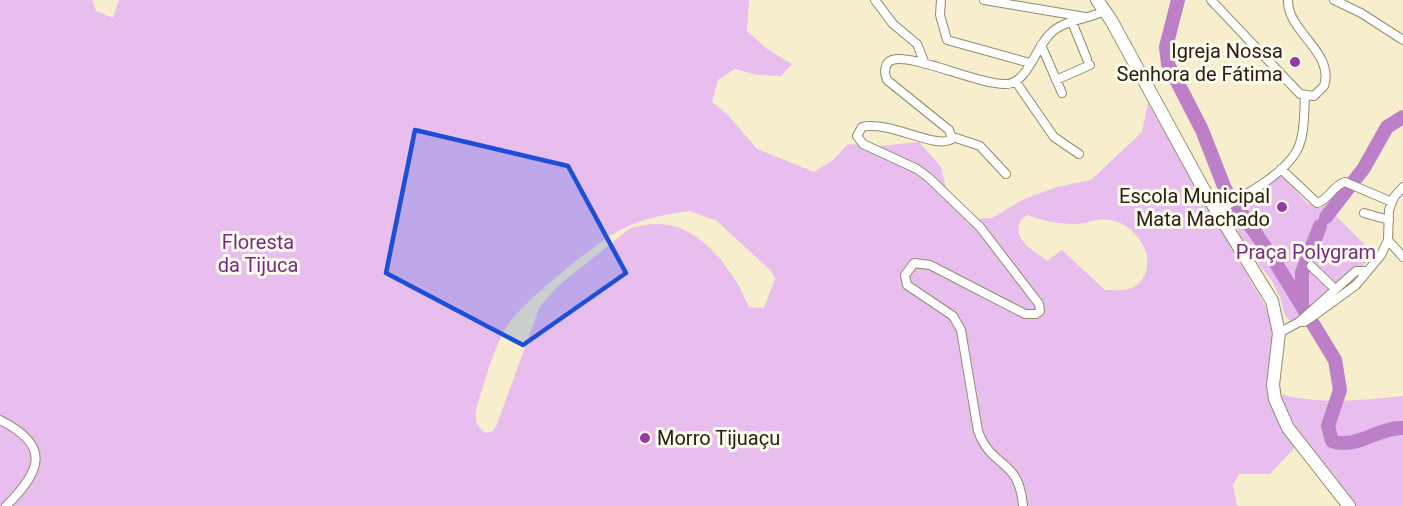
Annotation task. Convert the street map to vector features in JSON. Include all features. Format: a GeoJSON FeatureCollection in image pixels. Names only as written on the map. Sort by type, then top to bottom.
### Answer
{"type":"FeatureCollection","features":[{"type":"Feature","properties":{"kind":"main road"},"geometry":{"type":"LineString","coordinates":[[1097,0],[1223,208],[1272,302],[1279,333],[1273,369],[1278,409],[1307,456],[1349,506]]}},
{"type":"Feature","properties":{"kind":"street"},"geometry":{"type":"LineString","coordinates":[[875,0],[893,24],[914,40],[925,64]]}},
{"type":"Feature","properties":{"kind":"street"},"geometry":{"type":"LineString","coordinates":[[941,0],[940,15],[947,40],[1030,63]]}},
{"type":"Feature","properties":{"kind":"street"},"geometry":{"type":"LineString","coordinates":[[984,0],[1089,17]]}},
{"type":"Feature","properties":{"kind":"street"},"geometry":{"type":"LineString","coordinates":[[1211,0],[1300,94],[1314,96],[1322,91],[1326,75],[1319,56],[1289,12],[1288,0]]}},
{"type":"Feature","properties":{"kind":"street"},"geometry":{"type":"LineString","coordinates":[[1334,0],[1361,13],[1403,40]]}},
{"type":"Feature","properties":{"kind":"street"},"geometry":{"type":"LineString","coordinates":[[1006,174],[980,146],[953,137],[949,130],[892,84],[885,75],[886,66],[894,60],[925,64],[996,84],[1016,81],[1051,32],[1105,11]]}},
{"type":"Feature","properties":{"kind":"street"},"geometry":{"type":"LineString","coordinates":[[1056,80],[1089,62],[1072,22]]}},
{"type":"Feature","properties":{"kind":"street"},"geometry":{"type":"LineString","coordinates":[[1041,45],[1062,93]]}},
{"type":"Feature","properties":{"kind":"street"},"geometry":{"type":"LineString","coordinates":[[1016,81],[1054,137],[1079,154]]}},
{"type":"Feature","properties":{"kind":"street"},"geometry":{"type":"LineString","coordinates":[[1223,208],[1281,169],[1296,154],[1301,142],[1305,96]]}},
{"type":"Feature","properties":{"kind":"street"},"geometry":{"type":"LineString","coordinates":[[953,137],[945,143],[935,142],[898,129],[869,125],[862,127],[857,136],[863,144],[917,169],[928,177],[980,227],[1039,304],[1040,312],[1025,314],[921,262],[914,263],[905,275],[907,285],[953,316],[961,330],[978,430],[984,446],[1014,472],[1019,482],[1023,506]]}},
{"type":"Feature","properties":{"kind":"street"},"geometry":{"type":"LineString","coordinates":[[1281,169],[1317,203],[1324,201],[1341,183],[1348,182],[1392,202]]}},
{"type":"Feature","properties":{"kind":"street"},"geometry":{"type":"LineString","coordinates":[[1279,333],[1356,285],[1386,247],[1392,202],[1403,188]]}},
{"type":"Feature","properties":{"kind":"street"},"geometry":{"type":"LineString","coordinates":[[1364,213],[1389,220]]}},
{"type":"Feature","properties":{"kind":"street"},"geometry":{"type":"LineString","coordinates":[[1388,240],[1403,257]]}},
{"type":"Feature","properties":{"kind":"street"},"geometry":{"type":"LineString","coordinates":[[1311,266],[1335,289]]}},
{"type":"Feature","properties":{"kind":"street"},"geometry":{"type":"LineString","coordinates":[[1305,318],[1356,271],[1366,271]]}},
{"type":"Feature","properties":{"kind":"street"},"geometry":{"type":"LineString","coordinates":[[0,420],[20,431],[32,442],[37,455],[34,471],[26,486],[6,506]]}},
{"type":"Feature","properties":{"kind":"highlighted area"},"geometry":{"type":"Polygon","coordinates":[[[415,130],[568,166],[626,273],[523,345],[386,273],[415,130]]]}},
{"type":"Feature","properties":{"kind":"green space","name":"Floresta da Tijuca"},"geometry":{"type":"Polygon","coordinates":[[[0,0],[92,0],[96,11],[113,18],[119,0],[749,0],[747,31],[767,49],[792,64],[781,76],[758,75],[735,69],[718,80],[712,102],[727,114],[757,149],[814,172],[833,160],[848,144],[879,146],[919,142],[941,167],[949,199],[971,219],[992,218],[1024,199],[1057,187],[1091,180],[1142,132],[1148,103],[1282,335],[1275,392],[1322,400],[1403,396],[1403,506],[1355,506],[1301,441],[1270,474],[1239,474],[1233,485],[1237,506],[0,506],[0,0]],[[690,211],[648,219],[613,234],[562,272],[528,302],[503,333],[489,367],[476,410],[476,420],[481,429],[486,433],[493,431],[496,427],[540,306],[558,286],[629,229],[662,224],[690,233],[702,241],[724,264],[749,307],[764,308],[775,279],[771,271],[717,221],[690,211]],[[1028,215],[1021,219],[1019,233],[1021,238],[1047,261],[1062,250],[1105,290],[1124,290],[1133,287],[1144,276],[1147,268],[1146,252],[1133,232],[1120,223],[1104,219],[1080,224],[1065,224],[1028,215]]]}},
{"type":"Feature","properties":{"kind":"green space","name":"Praça Polygram"},"geometry":{"type":"Polygon","coordinates":[[[1281,175],[1307,203],[1319,208],[1328,204],[1346,185],[1355,187],[1334,214],[1374,254],[1350,276],[1291,322],[1285,316],[1280,297],[1272,281],[1247,249],[1229,213],[1281,175]]]}},
{"type":"Feature","properties":{"kind":"waterway"},"geometry":{"type":"LineString","coordinates":[[1178,0],[1166,47],[1168,64],[1202,130],[1225,189],[1274,260],[1335,360],[1340,390],[1328,426],[1332,441],[1350,443],[1385,431],[1403,428]]}},
{"type":"Feature","properties":{"kind":"waterway"},"geometry":{"type":"LineString","coordinates":[[1326,217],[1364,168],[1387,127],[1403,117]]}},
{"type":"Feature","properties":{"kind":"waterway"},"geometry":{"type":"LineString","coordinates":[[1302,305],[1302,272],[1320,226]]}},
{"type":"Feature","properties":{"kind":"place","name":"Igreja Nossa Senhora de Fátima"},"geometry":{"type":"Point","coordinates":[1295,62]}},
{"type":"Feature","properties":{"kind":"place","name":"Escola Municipal Mata Machado"},"geometry":{"type":"Point","coordinates":[1282,207]}},
{"type":"Feature","properties":{"kind":"place","name":"Morro Tijuaçu"},"geometry":{"type":"Point","coordinates":[645,438]}}]}
